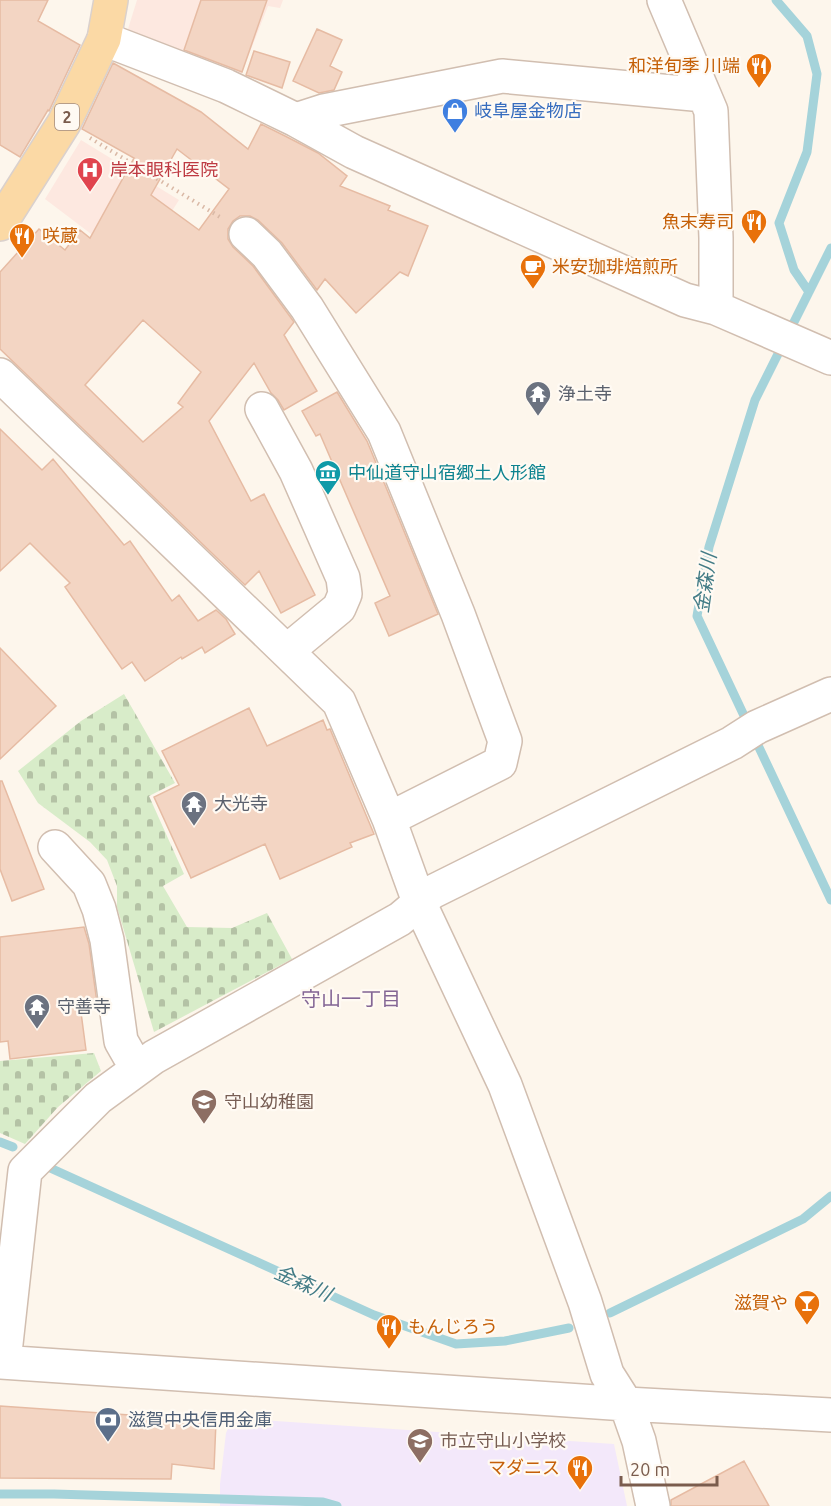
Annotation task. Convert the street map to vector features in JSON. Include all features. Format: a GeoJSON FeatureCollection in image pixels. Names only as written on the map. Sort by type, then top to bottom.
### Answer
{"type":"FeatureCollection","features":[{"type":"Feature","properties":{"kind":"main road","name":"2"},"geometry":{"type":"LineString","coordinates":[[0,224],[64,123],[104,39],[111,0]]}},
{"type":"Feature","properties":{"kind":"street"},"geometry":{"type":"LineString","coordinates":[[664,0],[711,111],[716,308]]}},
{"type":"Feature","properties":{"kind":"street"},"geometry":{"type":"LineString","coordinates":[[104,39],[226,86],[296,120],[354,152],[685,300],[716,308],[831,358]]}},
{"type":"Feature","properties":{"kind":"street"},"geometry":{"type":"LineString","coordinates":[[296,120],[324,111],[502,76],[704,95]]}},
{"type":"Feature","properties":{"kind":"street"},"geometry":{"type":"LineString","coordinates":[[246,234],[267,254],[307,308],[384,432],[458,614],[505,741],[500,763],[389,819]]}},
{"type":"Feature","properties":{"kind":"street"},"geometry":{"type":"LineString","coordinates":[[0,375],[339,702],[389,819],[419,902],[505,1085],[585,1302],[607,1374],[626,1404],[639,1441],[653,1506]]}},
{"type":"Feature","properties":{"kind":"street"},"geometry":{"type":"LineString","coordinates":[[262,409],[296,471],[343,578],[345,594],[339,608],[287,651]]}},
{"type":"Feature","properties":{"kind":"street"},"geometry":{"type":"LineString","coordinates":[[831,694],[432,892],[400,919],[154,1057],[98,1098],[26,1171],[2,1362],[626,1404],[831,1415]]}},
{"type":"Feature","properties":{"kind":"street"},"geometry":{"type":"LineString","coordinates":[[55,847],[89,884],[99,909],[106,940],[121,1041],[137,1069]]}},
{"type":"Feature","properties":{"kind":"path"},"geometry":{"type":"LineString","coordinates":[[64,123],[212,211],[246,234]]}},
{"type":"Feature","properties":{"kind":"shaded area"},"geometry":{"type":"Polygon","coordinates":[[[137,0],[283,0],[280,8],[268,6],[239,80],[128,29],[137,0]]]}},
{"type":"Feature","properties":{"kind":"shaded area"},"geometry":{"type":"Polygon","coordinates":[[[81,140],[179,200],[136,268],[45,199],[81,140]]]}},
{"type":"Feature","properties":{"kind":"shaded area","name":"市立守山小学校"},"geometry":{"type":"Polygon","coordinates":[[[233,1418],[614,1444],[627,1506],[220,1506],[220,1484],[226,1433],[233,1418]]]}},
{"type":"Feature","properties":{"kind":"green space"},"geometry":{"type":"Polygon","coordinates":[[[124,694],[175,783],[149,796],[184,874],[163,886],[187,927],[232,928],[267,913],[292,959],[154,1032],[117,907],[117,886],[107,860],[90,842],[38,803],[18,771],[81,721],[124,694]]]}},
{"type":"Feature","properties":{"kind":"green space"},"geometry":{"type":"Polygon","coordinates":[[[94,1053],[101,1071],[58,1107],[25,1144],[0,1133],[0,1061],[94,1053]]]}},
{"type":"Feature","properties":{"kind":"building"},"geometry":{"type":"Polygon","coordinates":[[[0,0],[48,0],[38,21],[80,45],[49,111],[20,157],[0,145],[0,0]]]}},
{"type":"Feature","properties":{"kind":"building"},"geometry":{"type":"Polygon","coordinates":[[[201,0],[267,0],[242,72],[184,50],[201,0]]]}},
{"type":"Feature","properties":{"kind":"building"},"geometry":{"type":"Polygon","coordinates":[[[317,29],[342,40],[330,66],[342,72],[334,90],[319,93],[293,81],[317,29]]]}},
{"type":"Feature","properties":{"kind":"building"},"geometry":{"type":"Polygon","coordinates":[[[254,51],[290,62],[282,88],[246,75],[254,51]]]}},
{"type":"Feature","properties":{"kind":"building"},"geometry":{"type":"Polygon","coordinates":[[[113,63],[201,112],[248,149],[261,124],[318,153],[347,176],[340,186],[390,206],[388,210],[428,226],[408,276],[400,272],[356,313],[325,279],[317,290],[282,243],[258,220],[250,216],[240,216],[228,229],[228,239],[233,247],[253,266],[294,322],[284,335],[317,391],[284,410],[271,393],[254,363],[209,421],[251,501],[264,494],[315,595],[281,613],[259,571],[245,585],[0,349],[0,272],[39,229],[65,250],[80,230],[90,238],[134,158],[82,129],[113,63]],[[177,149],[151,195],[199,230],[229,189],[177,149]],[[143,320],[85,385],[143,442],[183,407],[178,403],[201,372],[143,320]]]}},
{"type":"Feature","properties":{"kind":"building"},"geometry":{"type":"Polygon","coordinates":[[[337,392],[367,441],[438,614],[389,636],[375,603],[390,596],[320,434],[316,436],[302,411],[337,392]]]}},
{"type":"Feature","properties":{"kind":"building"},"geometry":{"type":"Polygon","coordinates":[[[0,429],[42,470],[53,459],[124,545],[130,541],[172,601],[179,595],[198,621],[216,610],[226,619],[235,634],[205,653],[202,647],[182,659],[181,657],[145,681],[132,662],[122,669],[65,587],[70,583],[30,543],[0,571],[0,429]]]}},
{"type":"Feature","properties":{"kind":"building"},"geometry":{"type":"Polygon","coordinates":[[[0,648],[56,706],[0,759],[0,648]]]}},
{"type":"Feature","properties":{"kind":"building"},"geometry":{"type":"Polygon","coordinates":[[[249,708],[267,746],[323,720],[327,730],[330,729],[374,834],[350,843],[352,847],[280,879],[265,844],[191,878],[154,797],[179,785],[162,751],[249,708]]]}},
{"type":"Feature","properties":{"kind":"building"},"geometry":{"type":"Polygon","coordinates":[[[0,781],[2,781],[44,889],[12,901],[0,869],[0,781]]]}},
{"type":"Feature","properties":{"kind":"building"},"geometry":{"type":"Polygon","coordinates":[[[84,927],[89,944],[97,1003],[80,1005],[86,1050],[10,1059],[8,1041],[0,1042],[0,937],[84,927]]]}},
{"type":"Feature","properties":{"kind":"building","name":"滋賀中央信用金庫"},"geometry":{"type":"Polygon","coordinates":[[[0,1406],[216,1421],[214,1469],[172,1464],[171,1479],[0,1478],[0,1406]]]}},
{"type":"Feature","properties":{"kind":"building"},"geometry":{"type":"Polygon","coordinates":[[[744,1461],[769,1506],[671,1506],[671,1500],[744,1461]]]}},
{"type":"Feature","properties":{"kind":"waterway","name":"金森川"},"geometry":{"type":"LineString","coordinates":[[776,0],[807,36],[817,74],[807,152],[779,223],[794,270],[809,292]]}},
{"type":"Feature","properties":{"kind":"waterway","name":"金森川"},"geometry":{"type":"LineString","coordinates":[[831,248],[755,400],[709,547],[697,616],[831,900]]}},
{"type":"Feature","properties":{"kind":"waterway","name":"金森川"},"geometry":{"type":"LineString","coordinates":[[0,1142],[13,1147]]}},
{"type":"Feature","properties":{"kind":"waterway","name":"金森川"},"geometry":{"type":"LineString","coordinates":[[48,1167],[374,1315],[456,1344],[505,1341],[569,1328]]}},
{"type":"Feature","properties":{"kind":"waterway","name":"金森川"},"geometry":{"type":"LineString","coordinates":[[610,1313],[803,1219],[831,1196]]}},
{"type":"Feature","properties":{"kind":"waterway"},"geometry":{"type":"LineString","coordinates":[[0,1494],[323,1502],[337,1506]]}},
{"type":"Feature","properties":{"kind":"place","name":"和洋旬季 川端"},"geometry":{"type":"Point","coordinates":[759,89]}},
{"type":"Feature","properties":{"kind":"place","name":"岐阜屋金物店"},"geometry":{"type":"Point","coordinates":[455,134]}},
{"type":"Feature","properties":{"kind":"place","name":"岸本眼科医院"},"geometry":{"type":"Point","coordinates":[90,193]}},
{"type":"Feature","properties":{"kind":"place","name":"魚末寿司"},"geometry":{"type":"Point","coordinates":[754,245]}},
{"type":"Feature","properties":{"kind":"place","name":"咲蔵"},"geometry":{"type":"Point","coordinates":[22,259]}},
{"type":"Feature","properties":{"kind":"place","name":"米安珈琲焙煎所"},"geometry":{"type":"Point","coordinates":[533,290]}},
{"type":"Feature","properties":{"kind":"place","name":"浄土寺"},"geometry":{"type":"Point","coordinates":[538,417]}},
{"type":"Feature","properties":{"kind":"place","name":"中仙道守山宿郷土人形館"},"geometry":{"type":"Point","coordinates":[328,496]}},
{"type":"Feature","properties":{"kind":"place","name":"大光寺"},"geometry":{"type":"Point","coordinates":[194,827]}},
{"type":"Feature","properties":{"kind":"place","name":"守善寺"},"geometry":{"type":"Point","coordinates":[37,1030]}},
{"type":"Feature","properties":{"kind":"place","name":"守山幼稚園"},"geometry":{"type":"Point","coordinates":[204,1125]}},
{"type":"Feature","properties":{"kind":"place","name":"滋賀や"},"geometry":{"type":"Point","coordinates":[807,1326]}},
{"type":"Feature","properties":{"kind":"place","name":"もんじろう"},"geometry":{"type":"Point","coordinates":[389,1350]}},
{"type":"Feature","properties":{"kind":"place","name":"滋賀中央信用金庫"},"geometry":{"type":"Point","coordinates":[108,1443]}},
{"type":"Feature","properties":{"kind":"place","name":"市立守山小学校"},"geometry":{"type":"Point","coordinates":[420,1464]}},
{"type":"Feature","properties":{"kind":"place","name":"マダニス"},"geometry":{"type":"Point","coordinates":[580,1491]}},
{"type":"Feature","properties":{"kind":"district","name":"守山一丁目"},"geometry":{"type":"Point","coordinates":[351,999]}}]}
